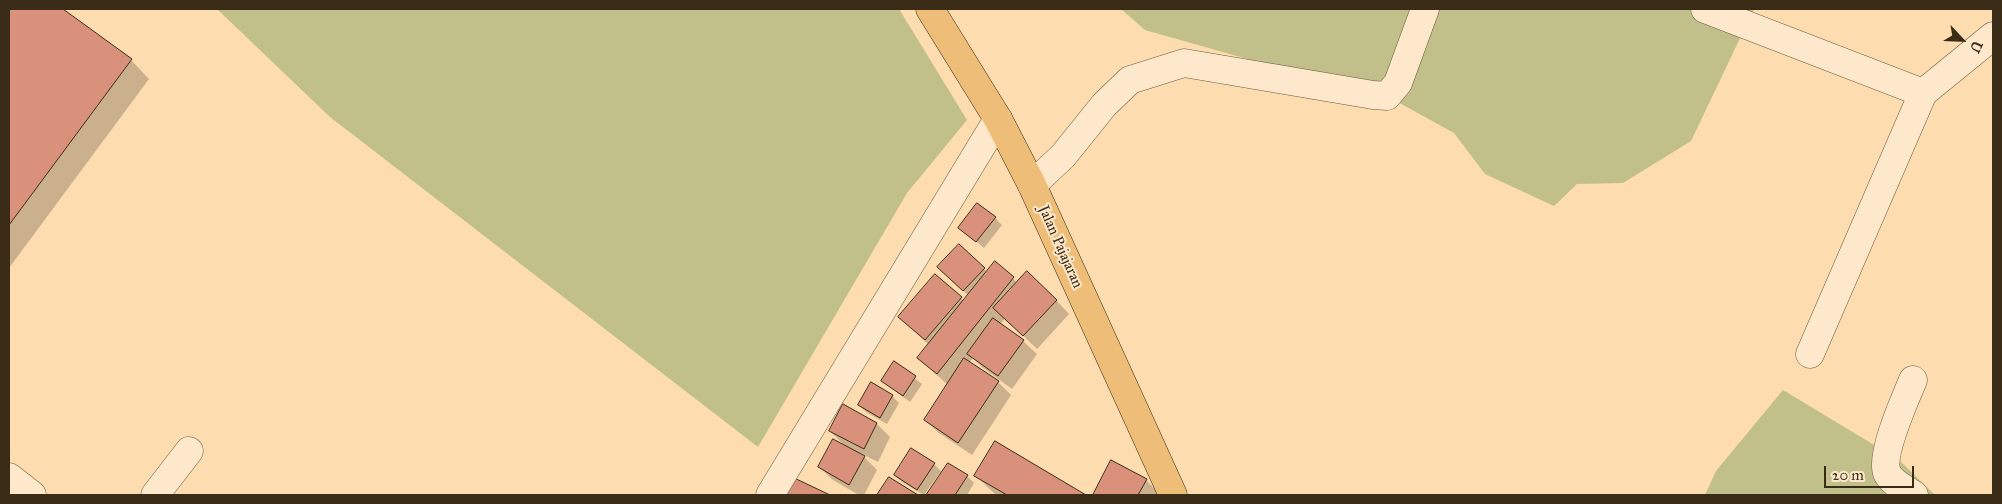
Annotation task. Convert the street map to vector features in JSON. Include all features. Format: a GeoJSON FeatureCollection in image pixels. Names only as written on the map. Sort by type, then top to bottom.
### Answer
{"type":"FeatureCollection","features":[{"type":"Feature","properties":{"kind":"main road","name":"Jalan Pajajaran"},"geometry":{"type":"LineString","coordinates":[[930,9],[998,119],[1032,185],[1173,495]]}},
{"type":"Feature","properties":{"kind":"street"},"geometry":{"type":"LineString","coordinates":[[1032,185],[1063,156],[1104,105],[1130,80],[1184,63],[1373,96],[1388,96],[1398,83],[1425,9]]}},
{"type":"Feature","properties":{"kind":"street"},"geometry":{"type":"LineString","coordinates":[[1705,9],[1923,93]]}},
{"type":"Feature","properties":{"kind":"street"},"geometry":{"type":"LineString","coordinates":[[1810,354],[1923,93],[1993,36]]}},
{"type":"Feature","properties":{"kind":"street"},"geometry":{"type":"LineString","coordinates":[[770,495],[998,119]]}},
{"type":"Feature","properties":{"kind":"street"},"geometry":{"type":"LineString","coordinates":[[1913,380],[1895,426],[1885,464],[1888,475],[1898,485],[1914,495]]}},
{"type":"Feature","properties":{"kind":"street"},"geometry":{"type":"LineString","coordinates":[[155,495],[189,452]]}},
{"type":"Feature","properties":{"kind":"street"},"geometry":{"type":"LineString","coordinates":[[9,477],[32,495]]}},
{"type":"Feature","properties":{"kind":"shaded area"},"geometry":{"type":"Polygon","coordinates":[[[217,9],[899,9],[967,120],[907,193],[758,447],[330,117],[217,9]]]}},
{"type":"Feature","properties":{"kind":"shaded area"},"geometry":{"type":"Polygon","coordinates":[[[1121,9],[1754,9],[1691,141],[1623,183],[1577,184],[1554,206],[1485,174],[1454,133],[1396,101],[1145,30],[1121,9]]]}},
{"type":"Feature","properties":{"kind":"shaded area"},"geometry":{"type":"Polygon","coordinates":[[[1783,390],[1899,460],[1935,495],[1705,495],[1716,471],[1783,390]]]}},
{"type":"Feature","properties":{"kind":"building"},"geometry":{"type":"Polygon","coordinates":[[[9,9],[63,9],[132,59],[9,225],[9,9]]]}},
{"type":"Feature","properties":{"kind":"building"},"geometry":{"type":"Polygon","coordinates":[[[977,203],[996,217],[976,242],[958,228],[977,203]]]}},
{"type":"Feature","properties":{"kind":"building"},"geometry":{"type":"Polygon","coordinates":[[[959,244],[985,268],[963,291],[937,267],[959,244]]]}},
{"type":"Feature","properties":{"kind":"building"},"geometry":{"type":"Polygon","coordinates":[[[995,261],[1014,277],[937,374],[917,358],[995,261]]]}},
{"type":"Feature","properties":{"kind":"building"},"geometry":{"type":"Polygon","coordinates":[[[1027,271],[1057,300],[1023,336],[993,308],[1027,271]]]}},
{"type":"Feature","properties":{"kind":"building"},"geometry":{"type":"Polygon","coordinates":[[[935,274],[962,297],[925,340],[898,317],[935,274]]]}},
{"type":"Feature","properties":{"kind":"building"},"geometry":{"type":"Polygon","coordinates":[[[993,318],[1024,340],[998,376],[967,354],[993,318]]]}},
{"type":"Feature","properties":{"kind":"building"},"geometry":{"type":"Polygon","coordinates":[[[964,358],[999,381],[958,443],[924,420],[964,358]]]}},
{"type":"Feature","properties":{"kind":"building"},"geometry":{"type":"Polygon","coordinates":[[[894,361],[916,376],[903,396],[881,381],[894,361]]]}},
{"type":"Feature","properties":{"kind":"building"},"geometry":{"type":"Polygon","coordinates":[[[871,382],[893,395],[880,418],[858,405],[871,382]]]}},
{"type":"Feature","properties":{"kind":"building"},"geometry":{"type":"Polygon","coordinates":[[[843,404],[877,423],[864,449],[829,431],[843,404]]]}},
{"type":"Feature","properties":{"kind":"building"},"geometry":{"type":"Polygon","coordinates":[[[833,439],[865,456],[849,485],[818,467],[833,439]]]}},
{"type":"Feature","properties":{"kind":"building"},"geometry":{"type":"Polygon","coordinates":[[[995,441],[1086,495],[1007,495],[974,476],[995,441]]]}},
{"type":"Feature","properties":{"kind":"building"},"geometry":{"type":"Polygon","coordinates":[[[911,448],[935,463],[917,490],[894,475],[911,448]]]}},
{"type":"Feature","properties":{"kind":"building"},"geometry":{"type":"Polygon","coordinates":[[[1111,460],[1147,479],[1138,495],[1093,495],[1111,460]]]}},
{"type":"Feature","properties":{"kind":"building"},"geometry":{"type":"Polygon","coordinates":[[[948,463],[968,475],[955,495],[927,494],[948,463]]]}},
{"type":"Feature","properties":{"kind":"building"},"geometry":{"type":"Polygon","coordinates":[[[790,476],[830,495],[781,495],[790,476]]]}},
{"type":"Feature","properties":{"kind":"building"},"geometry":{"type":"Polygon","coordinates":[[[889,477],[918,495],[877,495],[889,477]]]}}]}
